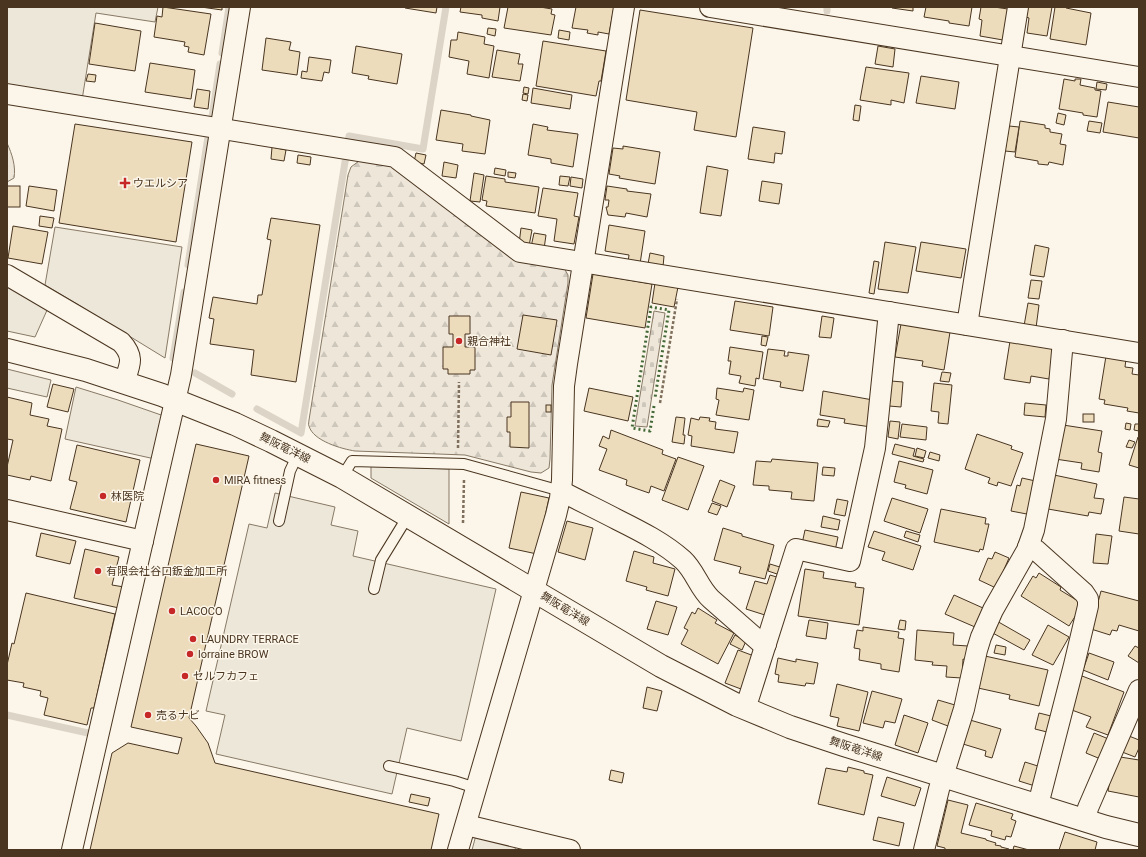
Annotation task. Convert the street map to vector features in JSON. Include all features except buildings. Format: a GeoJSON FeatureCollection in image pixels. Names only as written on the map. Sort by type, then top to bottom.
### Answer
{"type":"FeatureCollection","features":[{"type":"Feature","properties":{"kind":"main road","name":"舞阪竜洋線"},"geometry":{"type":"LineString","coordinates":[[7,350],[86,370],[175,400],[236,424],[298,454],[342,477],[661,666],[744,708],[817,736],[1038,806],[1139,835]]}},
{"type":"Feature","properties":{"kind":"street"},"geometry":{"type":"LineString","coordinates":[[72,850],[181,374],[240,7]]}},
{"type":"Feature","properties":{"kind":"street"},"geometry":{"type":"LineString","coordinates":[[458,850],[535,591],[556,515],[561,491],[564,386],[624,7]]}},
{"type":"Feature","properties":{"kind":"street"},"geometry":{"type":"LineString","coordinates":[[710,7],[1139,76]]}},
{"type":"Feature","properties":{"kind":"street"},"geometry":{"type":"LineString","coordinates":[[967,325],[1018,7]]}},
{"type":"Feature","properties":{"kind":"street"},"geometry":{"type":"LineString","coordinates":[[7,94],[395,157],[520,252],[1139,353]]}},
{"type":"Feature","properties":{"kind":"street"},"geometry":{"type":"LineString","coordinates":[[7,275],[121,342],[127,349],[130,358],[129,367],[124,382]]}},
{"type":"Feature","properties":{"kind":"street"},"geometry":{"type":"LineString","coordinates":[[744,708],[749,697],[796,549],[850,561],[875,448],[889,312]]}},
{"type":"Feature","properties":{"kind":"street"},"geometry":{"type":"LineString","coordinates":[[924,850],[943,776],[964,709],[981,637],[993,610],[1028,547],[1034,530],[1053,439],[1063,340]]}},
{"type":"Feature","properties":{"kind":"street"},"geometry":{"type":"LineString","coordinates":[[561,491],[634,528],[667,548],[688,566],[705,593],[711,599],[760,642],[766,644]]}},
{"type":"Feature","properties":{"kind":"street"},"geometry":{"type":"LineString","coordinates":[[7,510],[143,541]]}},
{"type":"Feature","properties":{"kind":"street"},"geometry":{"type":"LineString","coordinates":[[1028,547],[1036,550],[1084,593],[1088,599],[1088,606],[1074,665],[1038,806]]}},
{"type":"Feature","properties":{"kind":"street"},"geometry":{"type":"LineString","coordinates":[[1085,820],[1088,808],[1139,690]]}},
{"type":"Feature","properties":{"kind":"street"},"geometry":{"type":"LineString","coordinates":[[466,825],[570,850]]}},
{"type":"Feature","properties":{"kind":"lane"},"geometry":{"type":"LineString","coordinates":[[279,521],[290,471],[298,454]]}},
{"type":"Feature","properties":{"kind":"lane"},"geometry":{"type":"LineString","coordinates":[[342,477],[352,461],[464,464],[561,491]]}},
{"type":"Feature","properties":{"kind":"lane"},"geometry":{"type":"LineString","coordinates":[[374,589],[381,560],[408,516]]}},
{"type":"Feature","properties":{"kind":"lane"},"geometry":{"type":"LineString","coordinates":[[389,766],[454,781],[476,788]]}},
{"type":"Feature","properties":{"kind":"path"},"geometry":{"type":"LineString","coordinates":[[660,403],[681,278]]}},
{"type":"Feature","properties":{"kind":"path"},"geometry":{"type":"LineString","coordinates":[[458,446],[459,382]]}},
{"type":"Feature","properties":{"kind":"path"},"geometry":{"type":"LineString","coordinates":[[454,543],[463,527],[464,464]]}},
{"type":"Feature","properties":{"kind":"green space"},"geometry":{"type":"Polygon","coordinates":[[[7,143],[13,160],[14,178],[7,182],[7,143]]]}},
{"type":"Feature","properties":{"kind":"green space"},"geometry":{"type":"Polygon","coordinates":[[[359,161],[392,165],[564,268],[568,275],[568,283],[552,385],[549,468],[541,473],[531,472],[465,455],[355,451],[322,440],[312,431],[309,425],[309,420],[348,175],[351,167],[359,161]]]}},
{"type":"Feature","properties":{"kind":"green space"},"geometry":{"type":"Polygon","coordinates":[[[654,311],[665,313],[647,427],[635,426],[654,311]]]}},
{"type":"Feature","properties":{"kind":"shaded area"},"geometry":{"type":"Polygon","coordinates":[[[7,7],[158,7],[155,22],[96,13],[82,100],[7,87],[7,7]]]}},
{"type":"Feature","properties":{"kind":"shaded area"},"geometry":{"type":"Polygon","coordinates":[[[55,227],[182,247],[165,358],[45,285],[55,227]]]}},
{"type":"Feature","properties":{"kind":"shaded area"},"geometry":{"type":"Polygon","coordinates":[[[7,284],[48,308],[35,337],[7,331],[7,284]]]}},
{"type":"Feature","properties":{"kind":"shaded area"},"geometry":{"type":"Polygon","coordinates":[[[7,369],[51,380],[47,397],[7,388],[7,369]]]}},
{"type":"Feature","properties":{"kind":"shaded area"},"geometry":{"type":"Polygon","coordinates":[[[76,387],[164,416],[155,459],[65,439],[76,387]]]}},
{"type":"Feature","properties":{"kind":"shaded area"},"geometry":{"type":"Polygon","coordinates":[[[371,466],[449,469],[449,524],[371,478],[371,466]]]}},
{"type":"Feature","properties":{"kind":"shaded area"},"geometry":{"type":"Polygon","coordinates":[[[275,493],[335,507],[331,525],[358,531],[353,556],[496,589],[461,741],[407,728],[392,794],[216,754],[225,715],[206,711],[249,524],[267,528],[275,493]]]}},
{"type":"Feature","properties":{"kind":"shaded area"},"geometry":{"type":"Polygon","coordinates":[[[476,835],[516,844],[515,850],[472,850],[476,835]]]}},
{"type":"Feature","properties":{"kind":"waterway"},"geometry":{"type":"LineString","coordinates":[[222,53],[229,7]]}},
{"type":"Feature","properties":{"kind":"waterway"},"geometry":{"type":"LineString","coordinates":[[348,142],[349,136],[423,149],[446,7]]}},
{"type":"Feature","properties":{"kind":"waterway"},"geometry":{"type":"LineString","coordinates":[[212,117],[220,64]]}},
{"type":"Feature","properties":{"kind":"waterway"},"geometry":{"type":"LineString","coordinates":[[188,265],[208,137]]}},
{"type":"Feature","properties":{"kind":"waterway"},"geometry":{"type":"LineString","coordinates":[[257,409],[301,433],[346,156]]}},
{"type":"Feature","properties":{"kind":"waterway"},"geometry":{"type":"LineString","coordinates":[[173,358],[184,292]]}},
{"type":"Feature","properties":{"kind":"waterway"},"geometry":{"type":"LineString","coordinates":[[195,373],[232,394]]}},
{"type":"Feature","properties":{"kind":"waterway"},"geometry":{"type":"LineString","coordinates":[[7,715],[88,733]]}},
{"type":"Feature","properties":{"kind":"hedge"},"geometry":{"type":"LineString","coordinates":[[654,406],[650,431],[632,428],[651,307],[669,310],[655,398]]}},
{"type":"Feature","properties":{"kind":"place","name":"ウエルシア"},"geometry":{"type":"Point","coordinates":[125,183]}},
{"type":"Feature","properties":{"kind":"place","name":"親合神社"},"geometry":{"type":"Point","coordinates":[459,341]}},
{"type":"Feature","properties":{"kind":"place","name":"MIRA fitness"},"geometry":{"type":"Point","coordinates":[216,480]}},
{"type":"Feature","properties":{"kind":"place","name":"林医院"},"geometry":{"type":"Point","coordinates":[103,496]}},
{"type":"Feature","properties":{"kind":"place","name":"有限会社谷口鈑金加工所"},"geometry":{"type":"Point","coordinates":[98,571]}},
{"type":"Feature","properties":{"kind":"place","name":"LACOCO"},"geometry":{"type":"Point","coordinates":[172,611]}},
{"type":"Feature","properties":{"kind":"place","name":"LAUNDRY TERRACE"},"geometry":{"type":"Point","coordinates":[193,639]}},
{"type":"Feature","properties":{"kind":"place","name":"lorraine BROW"},"geometry":{"type":"Point","coordinates":[190,654]}},
{"type":"Feature","properties":{"kind":"place","name":"セルフカフェ"},"geometry":{"type":"Point","coordinates":[185,676]}},
{"type":"Feature","properties":{"kind":"place","name":"売るナビ"},"geometry":{"type":"Point","coordinates":[148,715]}}]}
